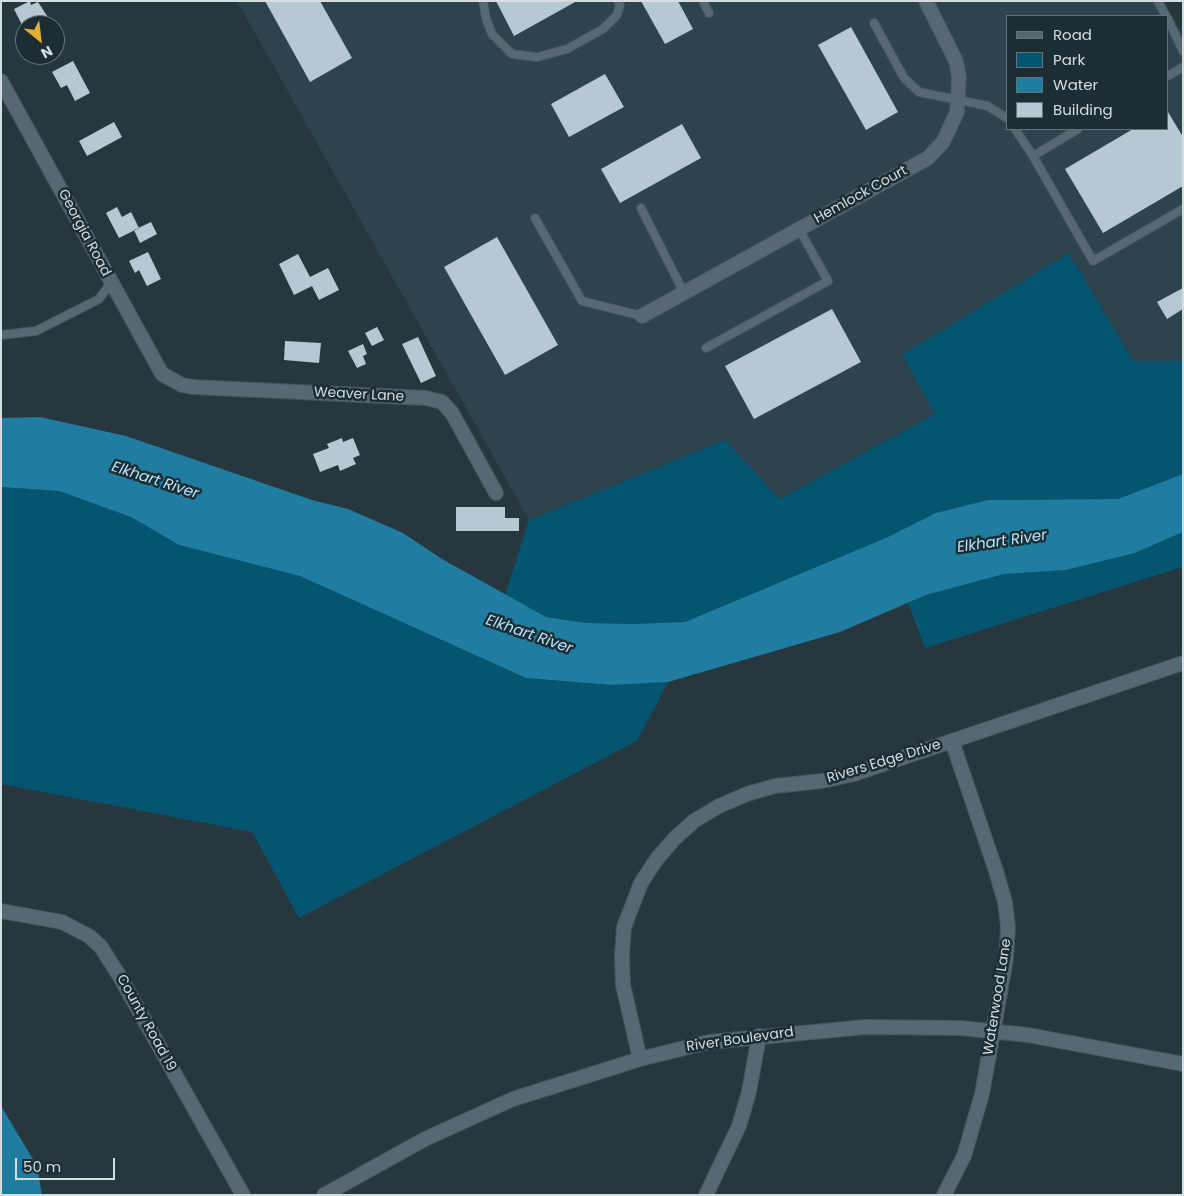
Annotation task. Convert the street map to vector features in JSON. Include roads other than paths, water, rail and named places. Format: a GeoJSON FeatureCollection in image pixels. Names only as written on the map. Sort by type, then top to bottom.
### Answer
{"type":"FeatureCollection","features":[{"type":"Feature","properties":{"kind":"street","name":"Hemlock Court"},"geometry":{"type":"LineString","coordinates":[[642,316],[928,158],[943,142],[951,128],[959,98],[956,61],[926,1]]}},
{"type":"Feature","properties":{"kind":"street","name":"Georgia Road"},"geometry":{"type":"LineString","coordinates":[[1,80],[156,365],[162,374],[172,380]]}},
{"type":"Feature","properties":{"kind":"street","name":"Weaver Lane"},"geometry":{"type":"LineString","coordinates":[[172,380],[193,387],[426,398],[442,402],[452,413],[496,493]]}},
{"type":"Feature","properties":{"kind":"street","name":"Rivers Edge Drive"},"geometry":{"type":"LineString","coordinates":[[640,1059],[623,985],[622,956],[624,928],[641,883],[656,860],[674,839],[694,821],[718,806],[747,794],[775,786],[822,781],[854,774],[1183,663]]}},
{"type":"Feature","properties":{"kind":"street","name":"Waterwood Lane"},"geometry":{"type":"LineString","coordinates":[[944,1195],[964,1156],[974,1128],[1006,959],[1008,927],[1005,902],[952,741]]}},
{"type":"Feature","properties":{"kind":"street","name":"County Road 19"},"geometry":{"type":"LineString","coordinates":[[1,911],[62,922],[89,936],[100,947],[120,977],[242,1195]]}},
{"type":"Feature","properties":{"kind":"street","name":"River Boulevard"},"geometry":{"type":"LineString","coordinates":[[324,1195],[425,1139],[513,1099],[640,1059],[709,1042],[865,1027],[925,1027],[993,1031],[1096,1046],[1183,1064]]}},
{"type":"Feature","properties":{"kind":"street"},"geometry":{"type":"LineString","coordinates":[[706,1195],[739,1126],[749,1092],[758,1036]]}},
{"type":"Feature","properties":{"kind":"lane"},"geometry":{"type":"LineString","coordinates":[[484,1],[486,18],[492,34],[512,54],[538,57],[567,49],[603,29],[617,15],[620,6],[618,1]]}},
{"type":"Feature","properties":{"kind":"lane"},"geometry":{"type":"LineString","coordinates":[[703,1],[709,13]]}},
{"type":"Feature","properties":{"kind":"lane"},"geometry":{"type":"LineString","coordinates":[[1158,1],[1165,15]]}},
{"type":"Feature","properties":{"kind":"lane"},"geometry":{"type":"LineString","coordinates":[[1169,22],[1183,51]]}},
{"type":"Feature","properties":{"kind":"lane"},"geometry":{"type":"LineString","coordinates":[[874,23],[904,78],[919,92],[937,97],[959,98],[988,106],[1006,118]]}},
{"type":"Feature","properties":{"kind":"lane"},"geometry":{"type":"LineString","coordinates":[[1169,75],[1183,67]]}},
{"type":"Feature","properties":{"kind":"lane"},"geometry":{"type":"LineString","coordinates":[[1016,130],[1033,156],[1093,261],[1183,209]]}},
{"type":"Feature","properties":{"kind":"lane"},"geometry":{"type":"LineString","coordinates":[[1033,156],[1076,130]]}},
{"type":"Feature","properties":{"kind":"lane"},"geometry":{"type":"LineString","coordinates":[[641,208],[684,293]]}},
{"type":"Feature","properties":{"kind":"lane"},"geometry":{"type":"LineString","coordinates":[[535,218],[582,301],[642,316]]}},
{"type":"Feature","properties":{"kind":"lane"},"geometry":{"type":"LineString","coordinates":[[706,348],[828,280],[799,229]]}},
{"type":"Feature","properties":{"kind":"lane"},"geometry":{"type":"LineString","coordinates":[[1,335],[36,331],[99,299],[111,283]]}},
{"type":"Feature","properties":{"kind":"water","name":"Elkhart River"},"geometry":{"type":"Polygon","coordinates":[[[40,417],[126,436],[312,500],[348,509],[403,533],[442,559],[546,617],[586,623],[685,622],[888,537],[936,513],[988,500],[1118,499],[1183,474],[1183,532],[1135,553],[1066,570],[1004,574],[926,595],[840,632],[668,682],[612,685],[526,678],[300,576],[179,545],[131,517],[59,491],[1,487],[1,418],[40,417]]]}},
{"type":"Feature","properties":{"kind":"water"},"geometry":{"type":"Polygon","coordinates":[[[1,1106],[37,1166],[42,1195],[1,1195],[1,1106]]]}}]}
